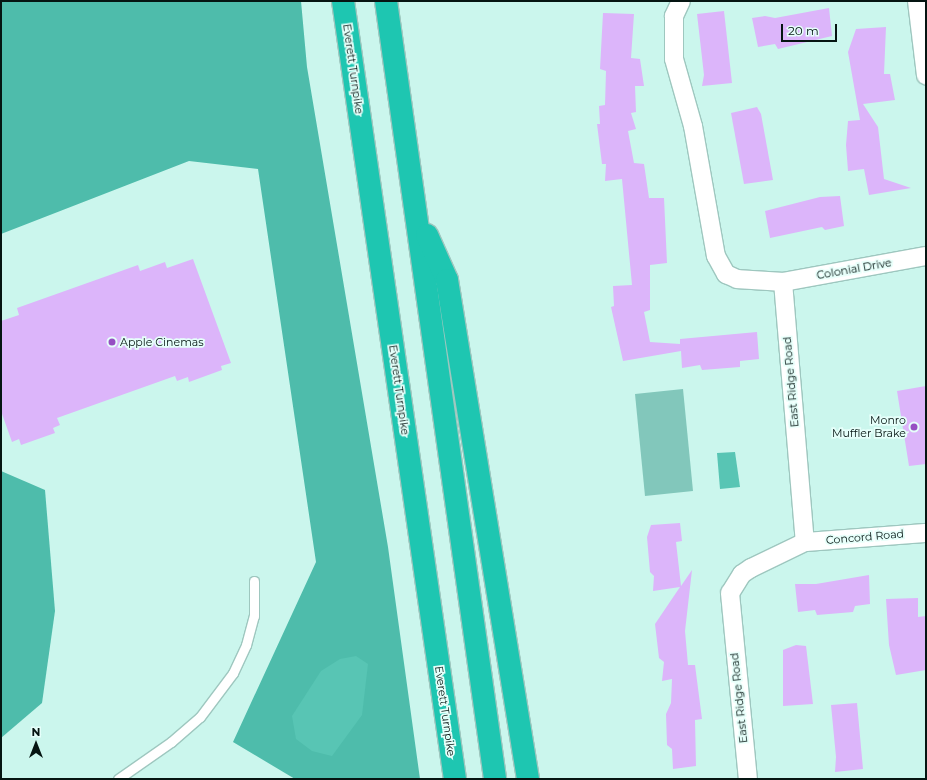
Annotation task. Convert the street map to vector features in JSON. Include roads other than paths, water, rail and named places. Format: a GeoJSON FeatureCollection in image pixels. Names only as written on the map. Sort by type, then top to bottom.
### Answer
{"type":"FeatureCollection","features":[{"type":"Feature","properties":{"kind":"highway","name":"Everett Turnpike"},"geometry":{"type":"LineString","coordinates":[[343,1],[455,779]]}},
{"type":"Feature","properties":{"kind":"highway"},"geometry":{"type":"LineString","coordinates":[[386,1],[495,779]]}},
{"type":"Feature","properties":{"kind":"highway"},"geometry":{"type":"LineString","coordinates":[[417,215],[447,280],[528,779]]}},
{"type":"Feature","properties":{"kind":"street"},"geometry":{"type":"LineString","coordinates":[[681,1],[674,16],[674,60],[692,126],[716,256],[726,274],[737,279],[783,282]]}},
{"type":"Feature","properties":{"kind":"street"},"geometry":{"type":"LineString","coordinates":[[917,1],[926,75]]}},
{"type":"Feature","properties":{"kind":"street","name":"Colonial Drive"},"geometry":{"type":"LineString","coordinates":[[783,282],[926,256]]}},
{"type":"Feature","properties":{"kind":"street","name":"East Ridge Road"},"geometry":{"type":"LineString","coordinates":[[748,779],[730,593],[734,583],[751,568],[805,542],[783,282]]}},
{"type":"Feature","properties":{"kind":"street","name":"Concord Road"},"geometry":{"type":"LineString","coordinates":[[805,542],[926,533]]}},
{"type":"Feature","properties":{"kind":"lane"},"geometry":{"type":"LineString","coordinates":[[118,779],[171,742],[217,697],[233,673],[246,645],[254,616],[254,581]]}},
{"type":"Feature","properties":{"kind":"place","name":"Apple Cinemas"},"geometry":{"type":"Point","coordinates":[112,342]}},
{"type":"Feature","properties":{"kind":"place","name":"Monro Muffler Brake"},"geometry":{"type":"Point","coordinates":[914,427]}}]}
